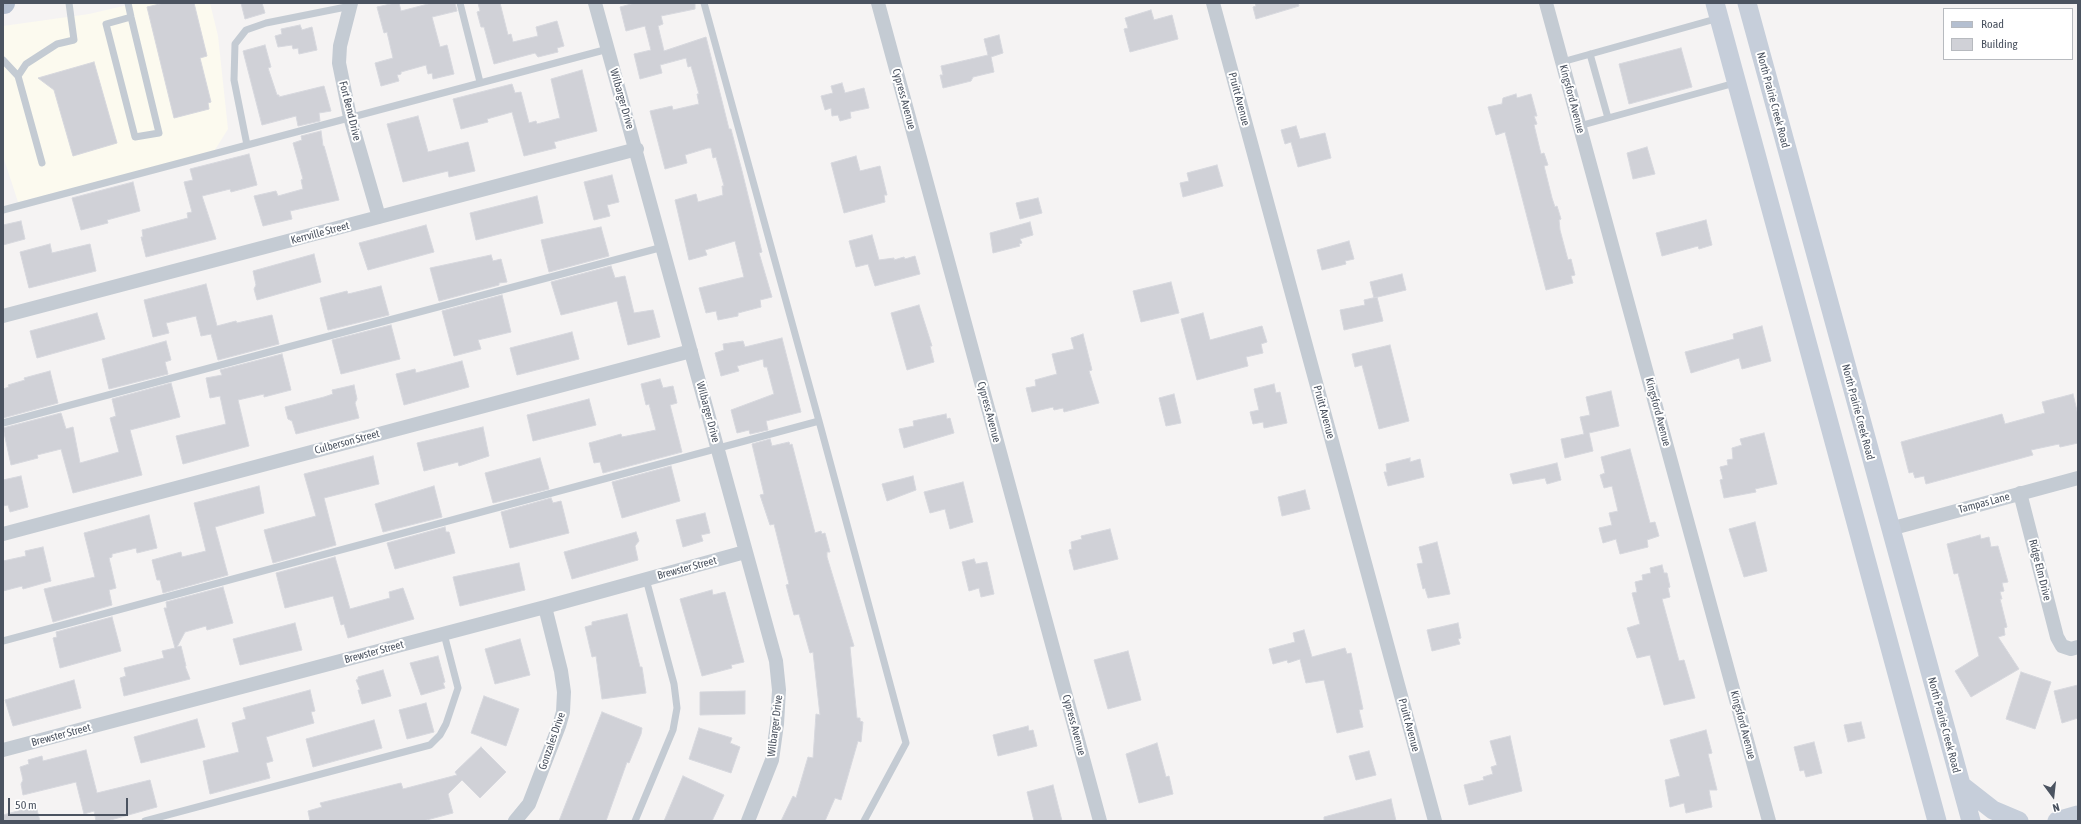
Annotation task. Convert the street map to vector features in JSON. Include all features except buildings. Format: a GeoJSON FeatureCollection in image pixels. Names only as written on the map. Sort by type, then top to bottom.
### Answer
{"type":"FeatureCollection","features":[{"type":"Feature","properties":{"kind":"main road","name":"North Prairie Creek Road"},"geometry":{"type":"LineString","coordinates":[[1747,3],[1838,340],[1971,821]]}},
{"type":"Feature","properties":{"kind":"main road"},"geometry":{"type":"LineString","coordinates":[[1717,10],[1936,821]]}},
{"type":"Feature","properties":{"kind":"main road"},"geometry":{"type":"LineString","coordinates":[[1809,348],[1838,340]]}},
{"type":"Feature","properties":{"kind":"main road"},"geometry":{"type":"LineString","coordinates":[[1961,785],[1994,810],[2019,821]]}},
{"type":"Feature","properties":{"kind":"main road"},"geometry":{"type":"LineString","coordinates":[[1923,821],[1929,794]]}},
{"type":"Feature","properties":{"kind":"main road"},"geometry":{"type":"LineString","coordinates":[[2057,821],[2078,815]]}},
{"type":"Feature","properties":{"kind":"street","name":"Wilbarger Drive"},"geometry":{"type":"LineString","coordinates":[[596,3],[664,247],[745,552],[776,661],[779,690],[777,724],[772,760],[748,821]]}},
{"type":"Feature","properties":{"kind":"street","name":"Cypress Avenue"},"geometry":{"type":"LineString","coordinates":[[878,3],[1100,821]]}},
{"type":"Feature","properties":{"kind":"street","name":"Pruitt Avenue"},"geometry":{"type":"LineString","coordinates":[[1213,3],[1435,821]]}},
{"type":"Feature","properties":{"kind":"street","name":"Kingsford Avenue"},"geometry":{"type":"LineString","coordinates":[[1546,3],[1770,821]]}},
{"type":"Feature","properties":{"kind":"street","name":"Fort Bend Drive"},"geometry":{"type":"LineString","coordinates":[[351,4],[340,46],[339,63],[350,117],[378,218]]}},
{"type":"Feature","properties":{"kind":"street","name":"Kerrville Street"},"geometry":{"type":"LineString","coordinates":[[3,316],[637,149]]}},
{"type":"Feature","properties":{"kind":"street","name":"Culberson Street"},"geometry":{"type":"LineString","coordinates":[[3,534],[691,351]]}},
{"type":"Feature","properties":{"kind":"street","name":"Tampas Lane"},"geometry":{"type":"LineString","coordinates":[[1890,529],[2078,478]]}},
{"type":"Feature","properties":{"kind":"street","name":"Ridge Elm Drive"},"geometry":{"type":"LineString","coordinates":[[2020,493],[2057,637],[2062,646],[2071,649],[2078,647]]}},
{"type":"Feature","properties":{"kind":"street","name":"Brewster Street"},"geometry":{"type":"LineString","coordinates":[[3,750],[444,634],[745,552]]}},
{"type":"Feature","properties":{"kind":"street","name":"Gonzales Drive"},"geometry":{"type":"LineString","coordinates":[[514,821],[529,804],[563,712],[564,692],[561,671],[544,607]]}},
{"type":"Feature","properties":{"kind":"lane"},"geometry":{"type":"LineString","coordinates":[[18,76],[26,64],[57,44],[74,40],[69,3]]}},
{"type":"Feature","properties":{"kind":"lane"},"geometry":{"type":"LineString","coordinates":[[128,3],[159,133],[135,137],[106,24],[131,17]]}},
{"type":"Feature","properties":{"kind":"lane"},"geometry":{"type":"LineString","coordinates":[[460,3],[480,82]]}},
{"type":"Feature","properties":{"kind":"lane"},"geometry":{"type":"LineString","coordinates":[[704,3],[906,743],[864,821]]}},
{"type":"Feature","properties":{"kind":"lane"},"geometry":{"type":"LineString","coordinates":[[248,145],[234,80],[235,44],[246,30],[266,23],[351,4]]}},
{"type":"Feature","properties":{"kind":"lane"},"geometry":{"type":"LineString","coordinates":[[1562,62],[1590,54],[1717,10]]}},
{"type":"Feature","properties":{"kind":"lane"},"geometry":{"type":"LineString","coordinates":[[3,210],[608,49]]}},
{"type":"Feature","properties":{"kind":"lane"},"geometry":{"type":"LineString","coordinates":[[1590,54],[1608,118]]}},
{"type":"Feature","properties":{"kind":"lane"},"geometry":{"type":"LineString","coordinates":[[3,60],[18,76],[42,163]]}},
{"type":"Feature","properties":{"kind":"lane"},"geometry":{"type":"LineString","coordinates":[[1579,126],[1737,82]]}},
{"type":"Feature","properties":{"kind":"lane"},"geometry":{"type":"LineString","coordinates":[[3,423],[664,247]]}},
{"type":"Feature","properties":{"kind":"lane"},"geometry":{"type":"LineString","coordinates":[[3,641],[718,450],[819,421]]}},
{"type":"Feature","properties":{"kind":"lane"},"geometry":{"type":"LineString","coordinates":[[635,821],[673,730],[677,708],[674,684],[646,579]]}},
{"type":"Feature","properties":{"kind":"lane"},"geometry":{"type":"LineString","coordinates":[[145,821],[430,745],[440,735],[446,724],[458,688],[444,634]]}},
{"type":"Feature","properties":{"kind":"shaded area"},"geometry":{"type":"Polygon","coordinates":[[[136,3],[210,3],[218,36],[228,129],[213,153],[18,202],[3,156],[3,26],[89,14],[136,3]]]}}]}
